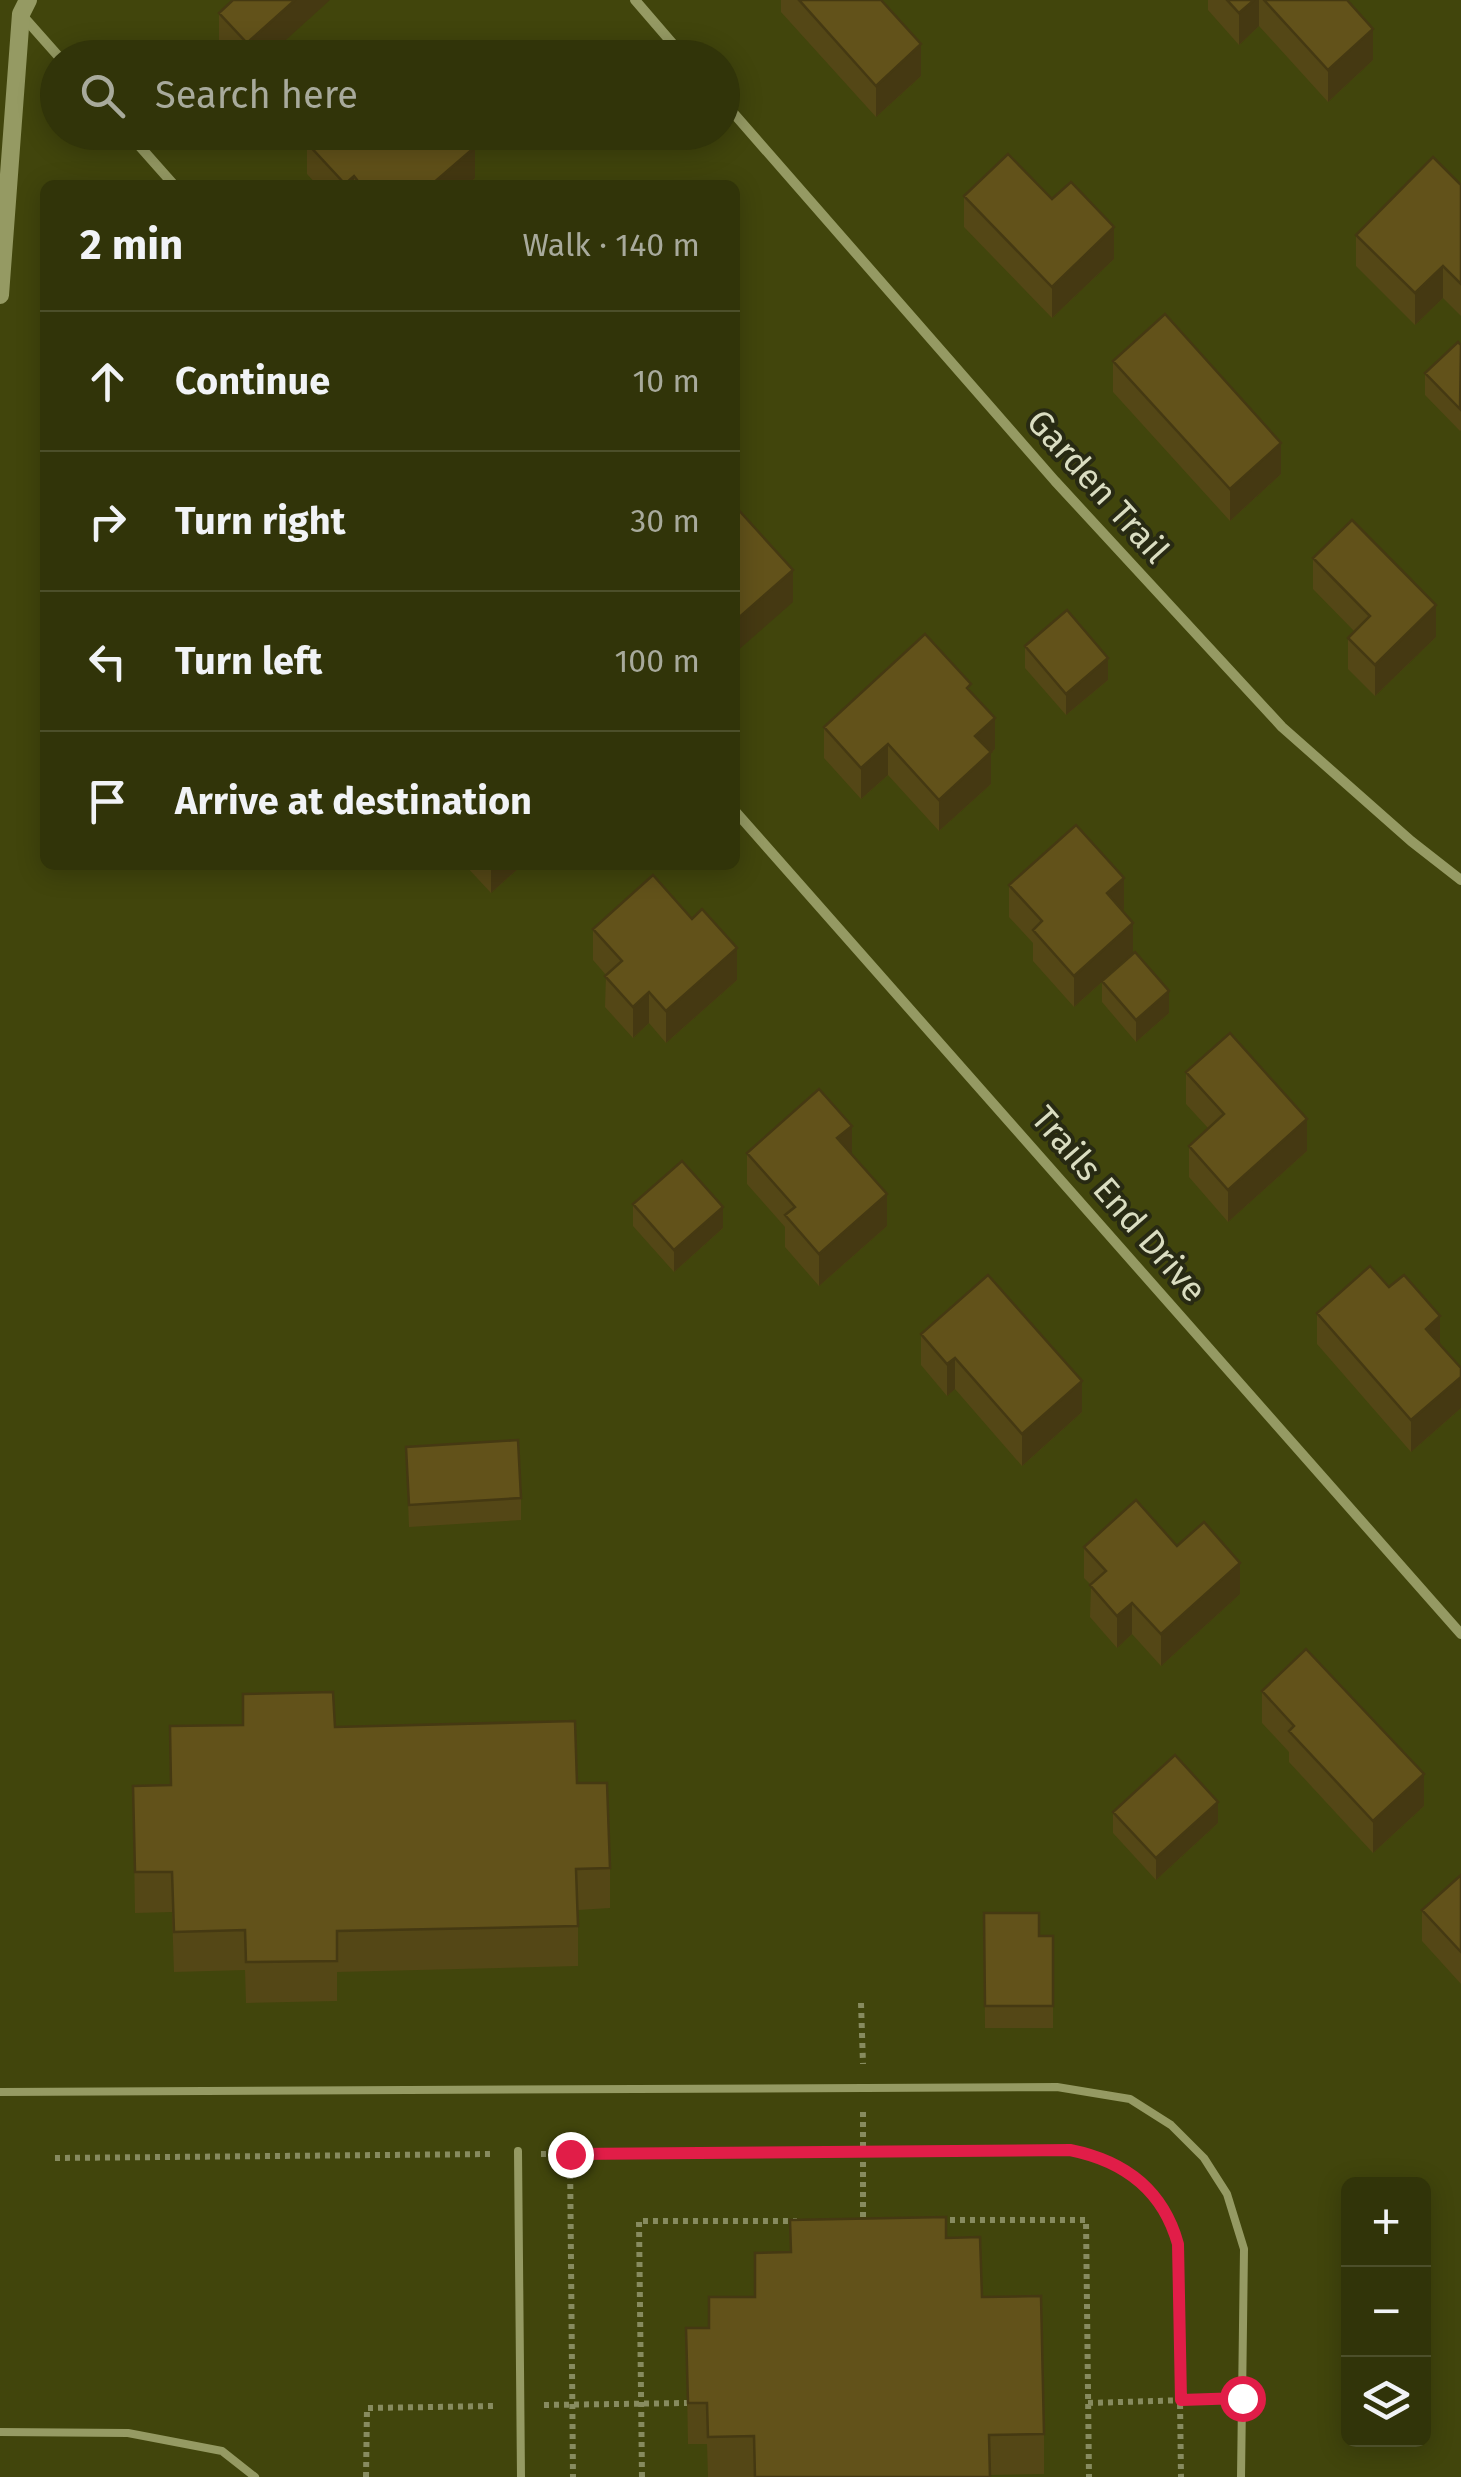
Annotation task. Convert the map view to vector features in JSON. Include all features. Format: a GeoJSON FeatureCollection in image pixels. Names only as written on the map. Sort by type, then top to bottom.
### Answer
{"type":"FeatureCollection","features":[{"type":"Feature","properties":{"kind":"street"},"geometry":{"type":"LineString","coordinates":[[635,0],[670,40]]}},
{"type":"Feature","properties":{"kind":"street"},"geometry":{"type":"LineString","coordinates":[[24,7],[47,40]]}},
{"type":"Feature","properties":{"kind":"street"},"geometry":{"type":"LineString","coordinates":[[0,295],[24,7]]}},
{"type":"Feature","properties":{"kind":"street","name":"Garden Trail"},"geometry":{"type":"LineString","coordinates":[[740,121],[1055,481],[1282,727],[1461,880]]}},
{"type":"Feature","properties":{"kind":"street"},"geometry":{"type":"LineString","coordinates":[[143,150],[170,180]]}},
{"type":"Feature","properties":{"kind":"street","name":"Trails End Drive"},"geometry":{"type":"LineString","coordinates":[[740,817],[1461,1634]]}},
{"type":"Feature","properties":{"kind":"lane"},"geometry":{"type":"LineString","coordinates":[[0,2092],[1058,2088],[1130,2099],[1171,2125],[1204,2158],[1227,2194],[1244,2250],[1241,2477]]}},
{"type":"Feature","properties":{"kind":"lane"},"geometry":{"type":"LineString","coordinates":[[518,2152],[521,2477]]}},
{"type":"Feature","properties":{"kind":"lane"},"geometry":{"type":"LineString","coordinates":[[0,2432],[128,2432],[222,2451],[250,2475]]}},
{"type":"Feature","properties":{"kind":"path"},"geometry":{"type":"LineString","coordinates":[[54,2158],[1070,2150],[1114,2163],[1148,2187],[1172,2223],[1178,2244],[1181,2477]]}},
{"type":"Feature","properties":{"kind":"path"},"geometry":{"type":"LineString","coordinates":[[570,2154],[573,2477]]}},
{"type":"Feature","properties":{"kind":"path"},"geometry":{"type":"LineString","coordinates":[[845,2220],[882,2220]]}},
{"type":"Feature","properties":{"kind":"path"},"geometry":{"type":"LineString","coordinates":[[938,2220],[1086,2220],[1089,2477]]}},
{"type":"Feature","properties":{"kind":"path"},"geometry":{"type":"LineString","coordinates":[[642,2477],[639,2221],[807,2221]]}},
{"type":"Feature","properties":{"kind":"path"},"geometry":{"type":"LineString","coordinates":[[1088,2403],[1242,2398]]}},
{"type":"Feature","properties":{"kind":"building"},"geometry":{"type":"Polygon","coordinates":[[[233,0],[295,0],[250,40],[244,40],[219,13],[233,0]]]}},
{"type":"Feature","properties":{"kind":"building"},"geometry":{"type":"Polygon","coordinates":[[[799,0],[881,0],[921,44],[876,86],[799,0]]]}},
{"type":"Feature","properties":{"kind":"building"},"geometry":{"type":"Polygon","coordinates":[[[1227,0],[1254,0],[1239,13],[1227,0]]]}},
{"type":"Feature","properties":{"kind":"building"},"geometry":{"type":"Polygon","coordinates":[[[1264,0],[1347,0],[1373,29],[1328,70],[1264,0]]]}},
{"type":"Feature","properties":{"kind":"building"},"geometry":{"type":"Polygon","coordinates":[[[313,150],[472,150],[437,180],[357,180],[354,176],[341,180],[313,150]]]}},
{"type":"Feature","properties":{"kind":"building"},"geometry":{"type":"Polygon","coordinates":[[[1008,154],[1052,199],[1071,182],[1114,227],[1052,287],[964,196],[1008,154]]]}},
{"type":"Feature","properties":{"kind":"building"},"geometry":{"type":"Polygon","coordinates":[[[1433,157],[1461,185],[1461,284],[1443,266],[1415,293],[1356,235],[1433,157]]]}},
{"type":"Feature","properties":{"kind":"building"},"geometry":{"type":"Polygon","coordinates":[[[1165,314],[1281,443],[1230,489],[1113,361],[1165,314]]]}},
{"type":"Feature","properties":{"kind":"building"},"geometry":{"type":"Polygon","coordinates":[[[1458,342],[1461,345],[1460,409],[1425,373],[1458,342]]]}},
{"type":"Feature","properties":{"kind":"building"},"geometry":{"type":"Polygon","coordinates":[[[740,512],[793,570],[740,617],[740,512]]]}},
{"type":"Feature","properties":{"kind":"building"},"geometry":{"type":"Polygon","coordinates":[[[1352,520],[1436,605],[1375,665],[1348,638],[1370,616],[1313,558],[1352,520]]]}},
{"type":"Feature","properties":{"kind":"building"},"geometry":{"type":"Polygon","coordinates":[[[1067,610],[1108,658],[1066,694],[1025,646],[1067,610]]]}},
{"type":"Feature","properties":{"kind":"building"},"geometry":{"type":"Polygon","coordinates":[[[925,634],[971,684],[967,688],[995,718],[975,736],[991,752],[939,800],[888,744],[861,768],[824,727],[925,634]]]}},
{"type":"Feature","properties":{"kind":"building"},"geometry":{"type":"Polygon","coordinates":[[[1076,825],[1124,878],[1107,893],[1133,923],[1074,976],[1033,930],[1042,921],[1009,885],[1076,825]]]}},
{"type":"Feature","properties":{"kind":"building"},"geometry":{"type":"Polygon","coordinates":[[[653,875],[692,919],[702,909],[737,948],[666,1011],[649,992],[633,1007],[605,976],[622,961],[593,929],[653,875]]]}},
{"type":"Feature","properties":{"kind":"building"},"geometry":{"type":"Polygon","coordinates":[[[1135,952],[1169,991],[1136,1020],[1102,981],[1135,952]]]}},
{"type":"Feature","properties":{"kind":"building"},"geometry":{"type":"Polygon","coordinates":[[[1230,1033],[1307,1119],[1228,1190],[1189,1146],[1224,1114],[1186,1072],[1230,1033]]]}},
{"type":"Feature","properties":{"kind":"building"},"geometry":{"type":"Polygon","coordinates":[[[819,1089],[852,1126],[837,1138],[887,1194],[819,1254],[785,1215],[795,1207],[747,1153],[819,1089]]]}},
{"type":"Feature","properties":{"kind":"building"},"geometry":{"type":"Polygon","coordinates":[[[682,1161],[723,1207],[674,1250],[633,1204],[682,1161]]]}},
{"type":"Feature","properties":{"kind":"building"},"geometry":{"type":"Polygon","coordinates":[[[1370,1266],[1389,1287],[1404,1275],[1440,1316],[1426,1329],[1461,1368],[1461,1377],[1411,1420],[1317,1313],[1370,1266]]]}},
{"type":"Feature","properties":{"kind":"building"},"geometry":{"type":"Polygon","coordinates":[[[988,1275],[1082,1381],[1022,1434],[955,1358],[947,1364],[921,1334],[988,1275]]]}},
{"type":"Feature","properties":{"kind":"building"},"geometry":{"type":"Polygon","coordinates":[[[518,1440],[521,1498],[409,1505],[406,1447],[518,1440]]]}},
{"type":"Feature","properties":{"kind":"building"},"geometry":{"type":"Polygon","coordinates":[[[1136,1500],[1177,1546],[1204,1522],[1240,1563],[1161,1634],[1132,1603],[1117,1616],[1090,1585],[1106,1571],[1084,1547],[1136,1500]]]}},
{"type":"Feature","properties":{"kind":"building"},"geometry":{"type":"Polygon","coordinates":[[[1306,1649],[1424,1774],[1373,1821],[1289,1731],[1294,1726],[1262,1691],[1306,1649]]]}},
{"type":"Feature","properties":{"kind":"building"},"geometry":{"type":"Polygon","coordinates":[[[333,1692],[335,1727],[575,1721],[577,1783],[607,1783],[610,1868],[576,1869],[578,1926],[337,1931],[337,1961],[246,1962],[245,1930],[174,1932],[172,1872],[135,1872],[133,1786],[171,1785],[170,1726],[243,1725],[243,1694],[333,1692]]]}},
{"type":"Feature","properties":{"kind":"building"},"geometry":{"type":"Polygon","coordinates":[[[1175,1755],[1218,1802],[1156,1858],[1113,1812],[1175,1755]]]}},
{"type":"Feature","properties":{"kind":"building"},"geometry":{"type":"Polygon","coordinates":[[[1461,1875],[1461,1952],[1422,1910],[1461,1875]]]}},
{"type":"Feature","properties":{"kind":"building"},"geometry":{"type":"Polygon","coordinates":[[[984,1913],[1039,1913],[1039,1936],[1053,1936],[1053,2006],[985,2006],[984,1913]]]}},
{"type":"Feature","properties":{"kind":"building"},"geometry":{"type":"Polygon","coordinates":[[[946,2217],[946,2238],[980,2237],[982,2297],[1041,2296],[1044,2434],[989,2435],[990,2477],[755,2477],[754,2436],[708,2437],[707,2403],[688,2403],[686,2328],[709,2328],[709,2297],[755,2297],[755,2253],[791,2252],[790,2220],[946,2217]]]}},
{"type":"Feature","properties":{"kind":"route"},"geometry":{"type":"LineString","coordinates":[[570,2154],[1070,2150],[1092,2154],[1130,2172],[1148,2187],[1172,2223],[1178,2244],[1181,2400],[1242,2398]]}}]}
